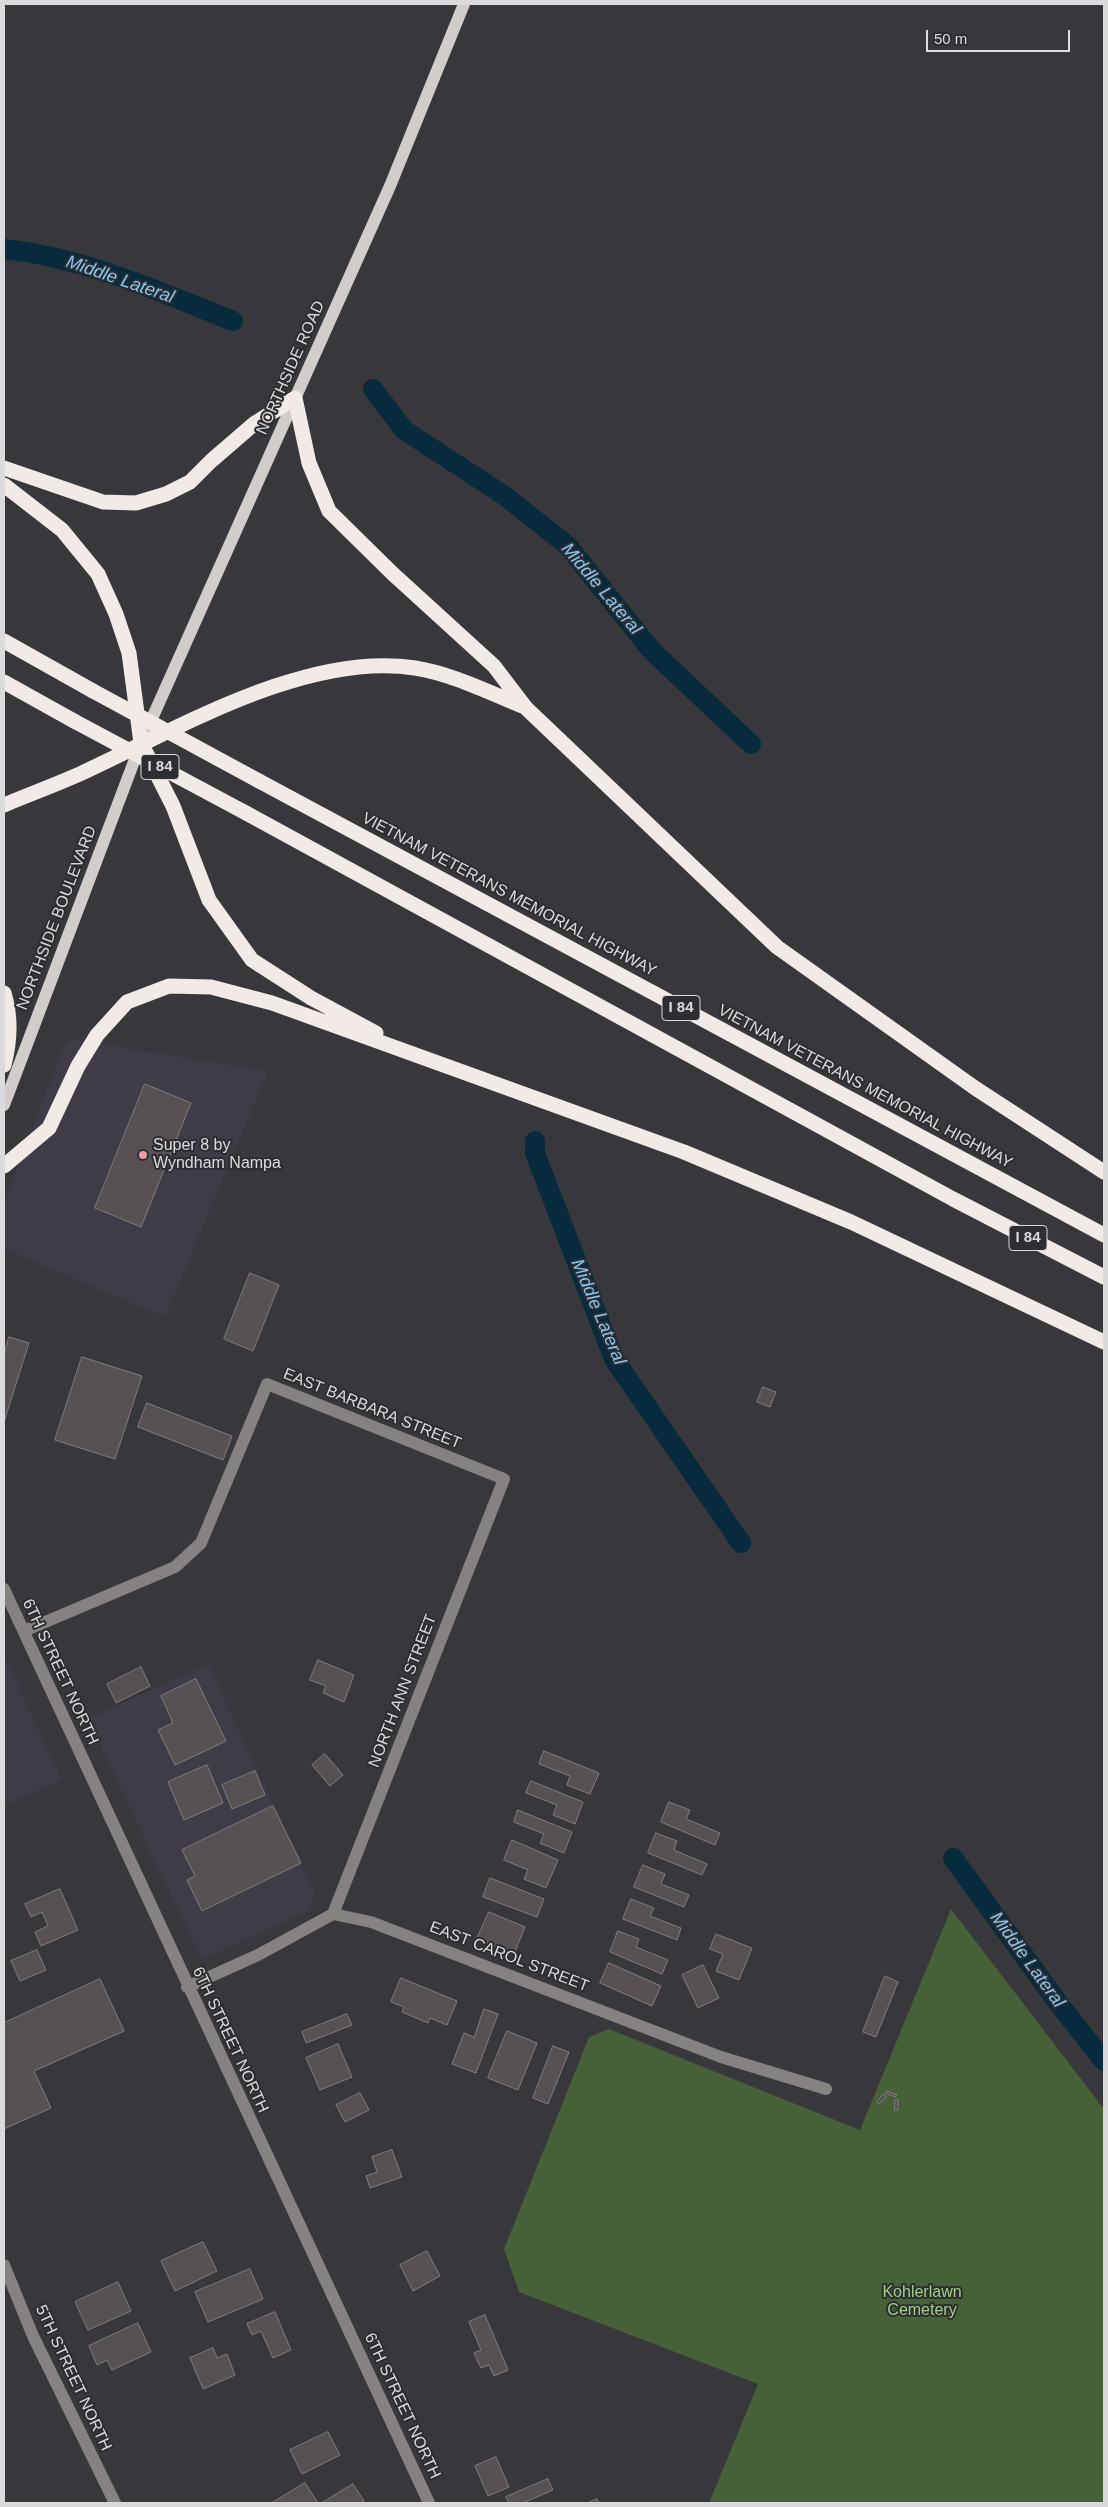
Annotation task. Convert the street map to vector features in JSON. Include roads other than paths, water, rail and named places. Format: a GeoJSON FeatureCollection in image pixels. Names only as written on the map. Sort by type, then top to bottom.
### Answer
{"type":"FeatureCollection","features":[{"type":"Feature","properties":{"kind":"highway"},"geometry":{"type":"LineString","coordinates":[[4,468],[103,502],[136,503],[166,494],[190,482],[255,423],[295,398],[310,463],[329,511],[392,573],[494,666],[526,708],[777,946],[975,1088],[1104,1172]]}},
{"type":"Feature","properties":{"kind":"highway"},"geometry":{"type":"LineString","coordinates":[[4,485],[62,530],[98,574],[116,614],[129,653],[141,743],[172,806],[209,900],[252,960],[311,998],[426,1059]]}},
{"type":"Feature","properties":{"kind":"highway","name":"VIETNAM VETERANS MEMORIAL HIGHWAY"},"geometry":{"type":"LineString","coordinates":[[4,640],[258,781],[1104,1236]]}},
{"type":"Feature","properties":{"kind":"highway"},"geometry":{"type":"LineString","coordinates":[[4,805],[84,772],[141,743],[298,678],[375,666],[415,668],[456,679],[526,708]]}},
{"type":"Feature","properties":{"kind":"highway","name":"I 84"},"geometry":{"type":"LineString","coordinates":[[4,682],[953,1199],[1104,1277]]}},
{"type":"Feature","properties":{"kind":"highway"},"geometry":{"type":"LineString","coordinates":[[4,1166],[49,1128],[78,1066],[97,1035],[127,1002],[170,986],[211,987],[272,1003],[693,1156],[851,1222],[1054,1316],[1104,1342]]}},
{"type":"Feature","properties":{"kind":"highway"},"geometry":{"type":"LineString","coordinates":[[4,993],[9,1009],[7,1051],[4,1065]]}},
{"type":"Feature","properties":{"kind":"main road","name":"NORTHSIDE ROAD"},"geometry":{"type":"LineString","coordinates":[[141,743],[390,186],[464,4]]}},
{"type":"Feature","properties":{"kind":"main road","name":"NORTHSIDE BOULEVARD"},"geometry":{"type":"LineString","coordinates":[[4,1104],[141,743]]}},
{"type":"Feature","properties":{"kind":"street","name":"EAST BARBARA STREET"},"geometry":{"type":"LineString","coordinates":[[24,1631],[175,1567],[201,1544],[267,1384],[504,1479]]}},
{"type":"Feature","properties":{"kind":"street","name":"NORTH ANN STREET"},"geometry":{"type":"LineString","coordinates":[[333,1914],[504,1479]]}},
{"type":"Feature","properties":{"kind":"street","name":"6TH STREET NORTH"},"geometry":{"type":"LineString","coordinates":[[4,1589],[429,2503]]}},
{"type":"Feature","properties":{"kind":"street"},"geometry":{"type":"LineString","coordinates":[[187,1986],[258,1955],[333,1914]]}},
{"type":"Feature","properties":{"kind":"street","name":"EAST CAROL STREET"},"geometry":{"type":"LineString","coordinates":[[333,1914],[371,1922],[721,2056],[826,2089]]}},
{"type":"Feature","properties":{"kind":"street","name":"5TH STREET NORTH"},"geometry":{"type":"LineString","coordinates":[[4,2265],[32,2336],[115,2503]]}},
{"type":"Feature","properties":{"kind":"waterway","name":"Middle Lateral"},"geometry":{"type":"LineString","coordinates":[[4,249],[34,253],[121,277],[233,321]]}},
{"type":"Feature","properties":{"kind":"waterway","name":"Middle Lateral"},"geometry":{"type":"LineString","coordinates":[[373,389],[404,430],[505,496],[568,546],[652,651],[751,744]]}},
{"type":"Feature","properties":{"kind":"waterway","name":"Middle Lateral"},"geometry":{"type":"LineString","coordinates":[[535,1141],[535,1153],[614,1359],[741,1543]]}},
{"type":"Feature","properties":{"kind":"waterway","name":"Middle Lateral"},"geometry":{"type":"LineString","coordinates":[[953,1858],[1059,2004],[1104,2061]]}},
{"type":"Feature","properties":{"kind":"place","name":"Super 8 by Wyndham Nampa"},"geometry":{"type":"Point","coordinates":[143,1155]}},
{"type":"Feature","properties":{"kind":"park label","name":"Kohlerlawn Cemetery"},"geometry":{"type":"Point","coordinates":[922,2302]}}]}
